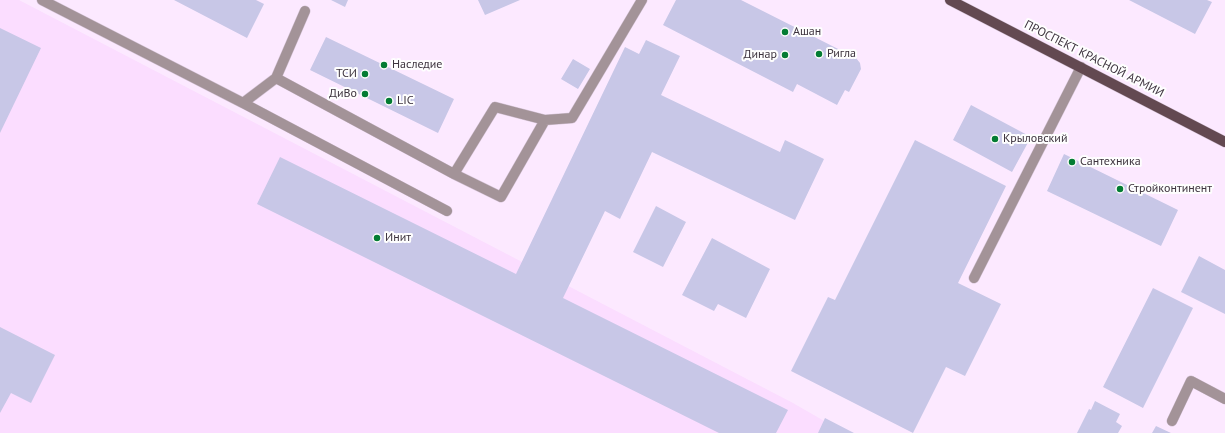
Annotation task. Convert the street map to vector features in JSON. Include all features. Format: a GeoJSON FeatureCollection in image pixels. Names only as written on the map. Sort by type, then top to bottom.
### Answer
{"type":"FeatureCollection","features":[{"type":"Feature","properties":{"kind":"main road","name":"ПРОСПЕКТ КРАСНОЙ АРМИИ"},"geometry":{"type":"LineString","coordinates":[[950,0],[1225,142]]}},
{"type":"Feature","properties":{"kind":"lane"},"geometry":{"type":"LineString","coordinates":[[42,0],[243,103],[447,211]]}},
{"type":"Feature","properties":{"kind":"lane"},"geometry":{"type":"LineString","coordinates":[[454,174],[495,107],[545,120],[572,118],[642,0]]}},
{"type":"Feature","properties":{"kind":"lane"},"geometry":{"type":"LineString","coordinates":[[243,103],[276,78],[305,11]]}},
{"type":"Feature","properties":{"kind":"lane"},"geometry":{"type":"LineString","coordinates":[[974,278],[1080,67]]}},
{"type":"Feature","properties":{"kind":"lane"},"geometry":{"type":"LineString","coordinates":[[276,78],[454,174],[501,197],[545,120]]}},
{"type":"Feature","properties":{"kind":"lane"},"geometry":{"type":"LineString","coordinates":[[1172,421],[1191,381],[1225,399]]}},
{"type":"Feature","properties":{"kind":"shaded area"},"geometry":{"type":"Polygon","coordinates":[[[0,0],[19,0],[793,403],[845,433],[0,433],[0,0]]]}},
{"type":"Feature","properties":{"kind":"building"},"geometry":{"type":"Polygon","coordinates":[[[174,0],[256,0],[264,4],[247,38],[174,0]]]}},
{"type":"Feature","properties":{"kind":"building"},"geometry":{"type":"Polygon","coordinates":[[[331,0],[348,0],[345,7],[331,0]]]}},
{"type":"Feature","properties":{"kind":"building"},"geometry":{"type":"Polygon","coordinates":[[[478,0],[520,0],[485,15],[478,0]]]}},
{"type":"Feature","properties":{"kind":"building"},"geometry":{"type":"Polygon","coordinates":[[[676,0],[741,0],[856,58],[860,63],[861,69],[849,92],[845,90],[837,105],[797,84],[793,92],[663,25],[676,0]]]}},
{"type":"Feature","properties":{"kind":"building"},"geometry":{"type":"Polygon","coordinates":[[[1129,0],[1207,0],[1212,2],[1195,34],[1129,0]]]}},
{"type":"Feature","properties":{"kind":"building"},"geometry":{"type":"Polygon","coordinates":[[[0,28],[41,48],[0,133],[0,28]]]}},
{"type":"Feature","properties":{"kind":"building"},"geometry":{"type":"Polygon","coordinates":[[[326,37],[454,99],[438,133],[310,70],[326,37]]]}},
{"type":"Feature","properties":{"kind":"building"},"geometry":{"type":"Polygon","coordinates":[[[646,40],[680,56],[661,95],[780,152],[785,140],[824,159],[795,220],[652,152],[620,219],[605,211],[563,298],[788,410],[776,433],[719,433],[257,204],[280,157],[516,274],[625,47],[639,54],[646,40]]]}},
{"type":"Feature","properties":{"kind":"building"},"geometry":{"type":"Polygon","coordinates":[[[573,59],[590,69],[578,89],[561,79],[573,59]]]}},
{"type":"Feature","properties":{"kind":"building"},"geometry":{"type":"Polygon","coordinates":[[[971,105],[1031,137],[1012,172],[953,140],[971,105]]]}},
{"type":"Feature","properties":{"kind":"building"},"geometry":{"type":"Polygon","coordinates":[[[915,140],[1006,186],[958,283],[1001,304],[965,376],[946,367],[913,433],[791,371],[828,297],[835,300],[915,140]]]}},
{"type":"Feature","properties":{"kind":"building"},"geometry":{"type":"Polygon","coordinates":[[[1064,154],[1178,210],[1161,246],[1047,191],[1064,154]]]}},
{"type":"Feature","properties":{"kind":"building"},"geometry":{"type":"Polygon","coordinates":[[[656,206],[686,222],[663,267],[633,252],[656,206]]]}},
{"type":"Feature","properties":{"kind":"building"},"geometry":{"type":"Polygon","coordinates":[[[712,238],[770,269],[746,318],[718,304],[714,311],[682,295],[712,238]]]}},
{"type":"Feature","properties":{"kind":"building"},"geometry":{"type":"Polygon","coordinates":[[[1199,256],[1225,270],[1225,314],[1181,292],[1199,256]]]}},
{"type":"Feature","properties":{"kind":"building"},"geometry":{"type":"Polygon","coordinates":[[[1153,288],[1193,308],[1143,408],[1103,387],[1153,288]]]}},
{"type":"Feature","properties":{"kind":"building"},"geometry":{"type":"Polygon","coordinates":[[[0,327],[55,355],[31,403],[11,393],[0,413],[0,327]]]}},
{"type":"Feature","properties":{"kind":"building"},"geometry":{"type":"Polygon","coordinates":[[[1095,401],[1120,414],[1116,422],[1122,426],[1118,433],[1077,433],[1089,409],[1091,410],[1095,401]]]}},
{"type":"Feature","properties":{"kind":"building"},"geometry":{"type":"Polygon","coordinates":[[[825,418],[854,433],[818,433],[825,418]]]}},
{"type":"Feature","properties":{"kind":"building"},"geometry":{"type":"Polygon","coordinates":[[[1156,426],[1171,433],[1152,433],[1156,426]]]}},
{"type":"Feature","properties":{"kind":"place","name":"Ашан"},"geometry":{"type":"Point","coordinates":[785,32]}},
{"type":"Feature","properties":{"kind":"place","name":"Ригла"},"geometry":{"type":"Point","coordinates":[819,54]}},
{"type":"Feature","properties":{"kind":"place","name":"Динар"},"geometry":{"type":"Point","coordinates":[785,55]}},
{"type":"Feature","properties":{"kind":"place","name":"Наследие"},"geometry":{"type":"Point","coordinates":[384,65]}},
{"type":"Feature","properties":{"kind":"place","name":"ТСИ"},"geometry":{"type":"Point","coordinates":[365,74]}},
{"type":"Feature","properties":{"kind":"place","name":"ДиВо"},"geometry":{"type":"Point","coordinates":[365,94]}},
{"type":"Feature","properties":{"kind":"place","name":"LIC"},"geometry":{"type":"Point","coordinates":[389,101]}},
{"type":"Feature","properties":{"kind":"place","name":"Крыловский"},"geometry":{"type":"Point","coordinates":[995,139]}},
{"type":"Feature","properties":{"kind":"place","name":"Сантехника"},"geometry":{"type":"Point","coordinates":[1072,162]}},
{"type":"Feature","properties":{"kind":"place","name":"Стройконтинент"},"geometry":{"type":"Point","coordinates":[1120,189]}},
{"type":"Feature","properties":{"kind":"place","name":"Инит"},"geometry":{"type":"Point","coordinates":[377,238]}}]}
